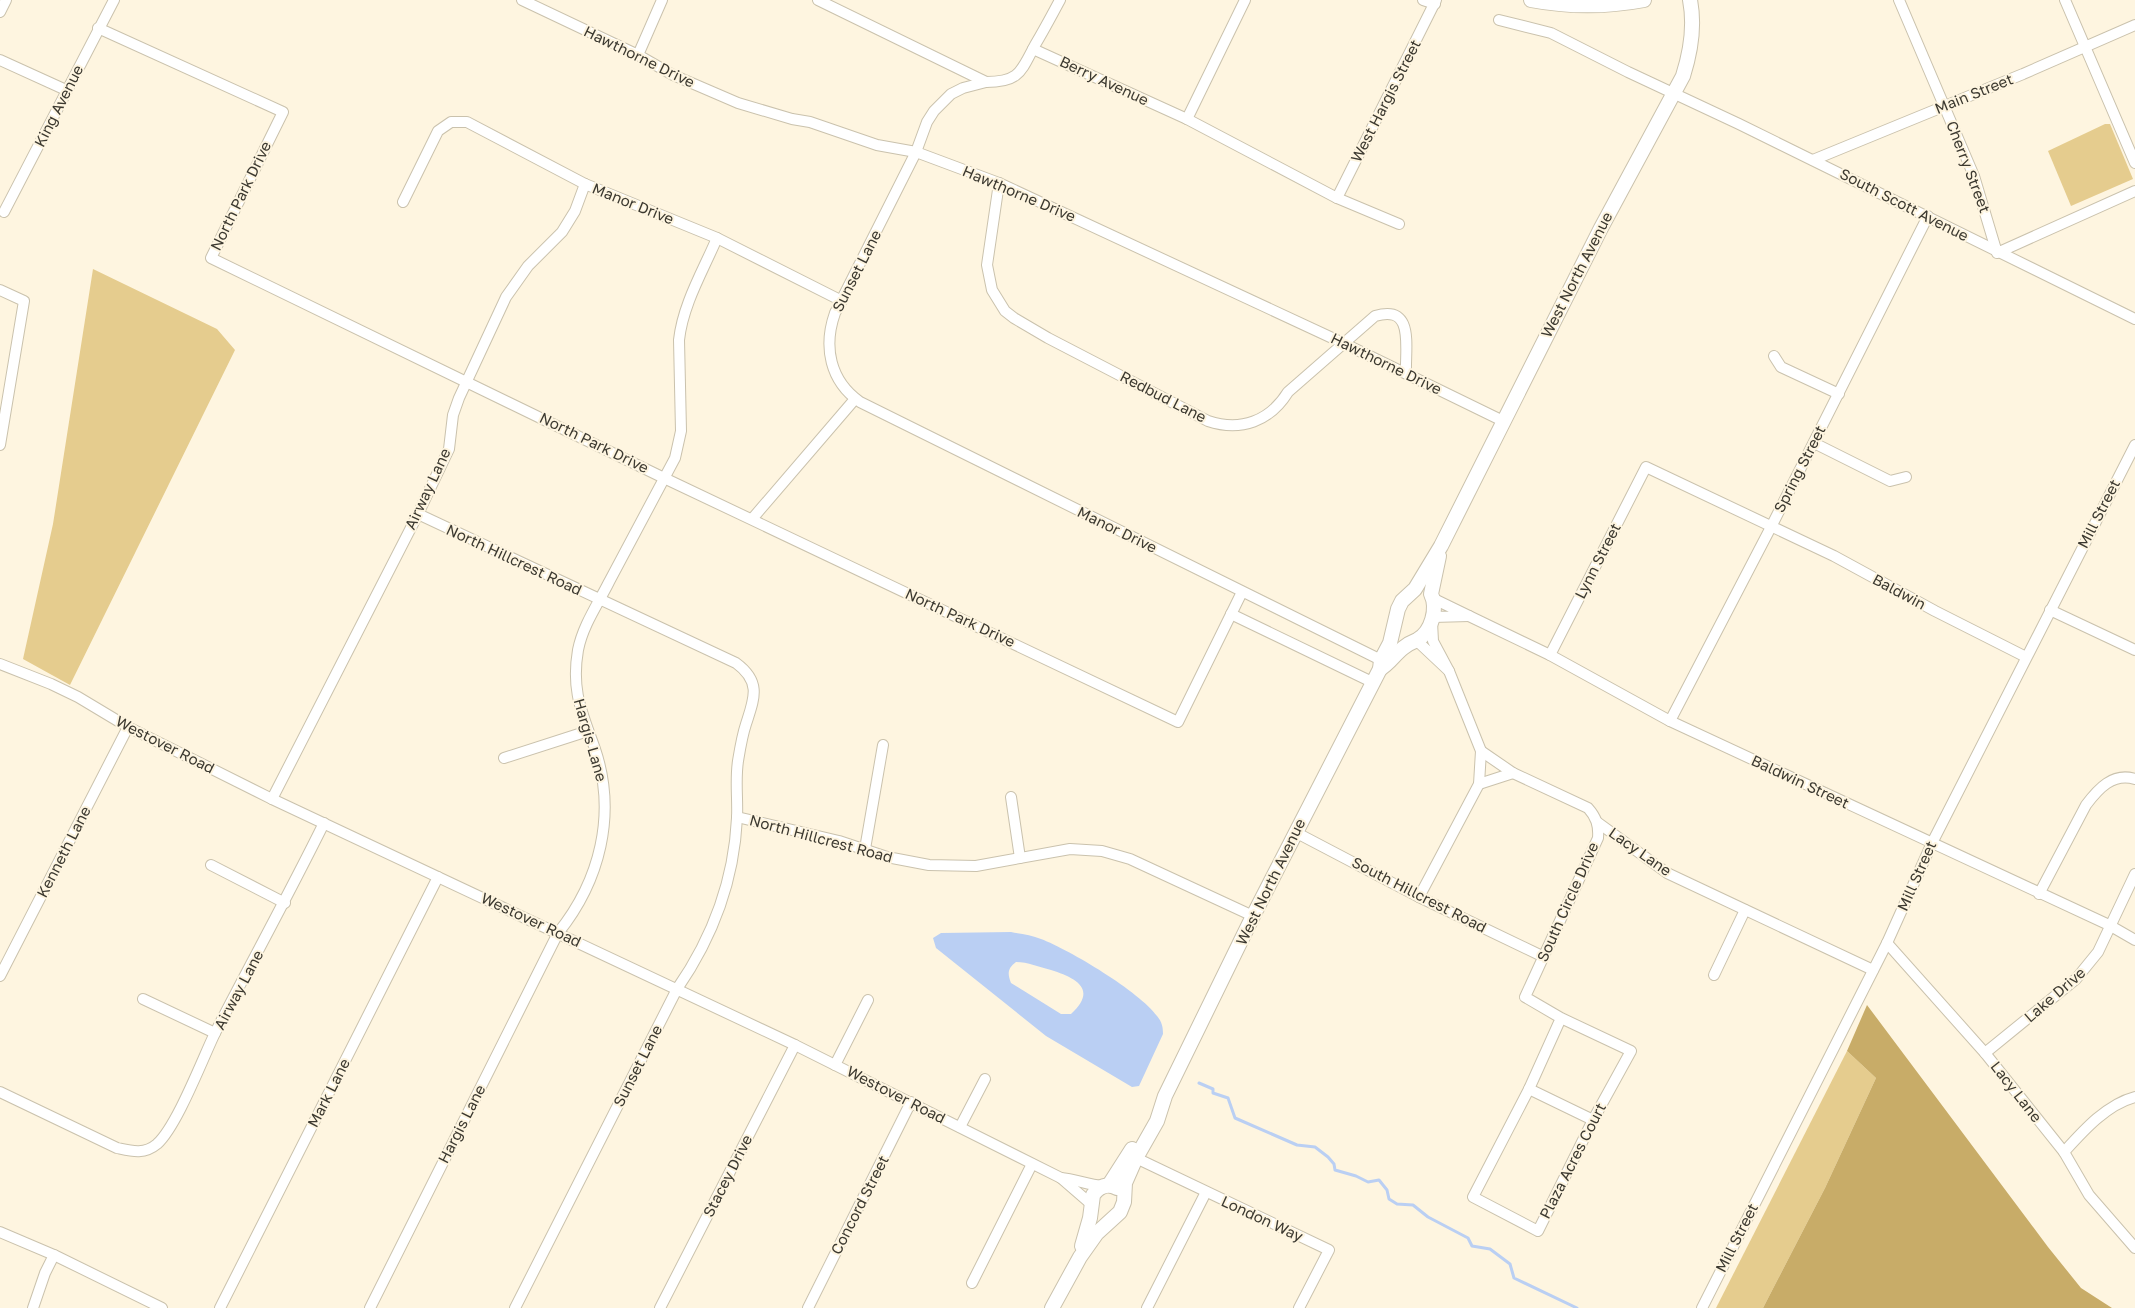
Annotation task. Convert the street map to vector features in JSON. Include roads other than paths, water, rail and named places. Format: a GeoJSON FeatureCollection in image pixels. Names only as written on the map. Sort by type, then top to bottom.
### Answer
{"type":"FeatureCollection","features":[{"type":"Feature","properties":{"kind":"main road"},"geometry":{"type":"LineString","coordinates":[[1531,0],[1575,6],[1622,4],[1644,0]]}},
{"type":"Feature","properties":{"kind":"main road","name":"West North Avenue"},"geometry":{"type":"LineString","coordinates":[[1052,1308],[1080,1257],[1097,1232],[1120,1212],[1124,1202],[1125,1184],[1136,1158],[1157,1121],[1166,1096],[1253,916],[1372,682],[1390,643],[1398,609],[1402,601],[1415,589],[1441,546],[1601,228],[1683,76],[1689,58],[1692,32],[1690,0]]}},
{"type":"Feature","properties":{"kind":"main road","name":"West North Avenue"},"geometry":{"type":"LineString","coordinates":[[1380,664],[1388,664],[1432,620],[1433,596],[1441,546]]}},
{"type":"Feature","properties":{"kind":"main road"},"geometry":{"type":"LineString","coordinates":[[1415,589],[1421,589],[1433,596]]}},
{"type":"Feature","properties":{"kind":"main road"},"geometry":{"type":"LineString","coordinates":[[1394,631],[1402,639],[1414,640]]}},
{"type":"Feature","properties":{"kind":"main road","name":"West North Avenue"},"geometry":{"type":"LineString","coordinates":[[1080,1257],[1093,1195],[1106,1186],[1129,1155],[1148,1118],[1166,1096]]}},
{"type":"Feature","properties":{"kind":"main road"},"geometry":{"type":"LineString","coordinates":[[1106,1186],[1118,1189],[1123,1197]]}},
{"type":"Feature","properties":{"kind":"main road"},"geometry":{"type":"LineString","coordinates":[[1091,1204],[1096,1213],[1101,1216],[1112,1217]]}},
{"type":"Feature","properties":{"kind":"street"},"geometry":{"type":"LineString","coordinates":[[0,12],[6,0]]}},
{"type":"Feature","properties":{"kind":"street","name":"King Avenue"},"geometry":{"type":"LineString","coordinates":[[4,212],[114,0]]}},
{"type":"Feature","properties":{"kind":"street","name":"Hawthorne Drive"},"geometry":{"type":"LineString","coordinates":[[522,0],[638,55],[674,75],[738,103],[792,119],[810,122],[877,145],[916,152],[999,182],[1343,343],[1503,421]]}},
{"type":"Feature","properties":{"kind":"street"},"geometry":{"type":"LineString","coordinates":[[638,55],[662,0]]}},
{"type":"Feature","properties":{"kind":"street"},"geometry":{"type":"LineString","coordinates":[[818,0],[986,82],[999,82],[1017,74],[1025,67],[1060,0]]}},
{"type":"Feature","properties":{"kind":"street"},"geometry":{"type":"LineString","coordinates":[[1187,119],[1245,0]]}},
{"type":"Feature","properties":{"kind":"street"},"geometry":{"type":"LineString","coordinates":[[1423,0],[1436,2]]}},
{"type":"Feature","properties":{"kind":"street","name":"Cherry Street"},"geometry":{"type":"LineString","coordinates":[[1899,0],[1974,176],[1997,253]]}},
{"type":"Feature","properties":{"kind":"street"},"geometry":{"type":"LineString","coordinates":[[2065,0],[2135,163]]}},
{"type":"Feature","properties":{"kind":"street","name":"West Hargis Street"},"geometry":{"type":"LineString","coordinates":[[1337,198],[1436,2]]}},
{"type":"Feature","properties":{"kind":"street","name":"South Scott Avenue"},"geometry":{"type":"LineString","coordinates":[[1499,20],[1551,33],[1672,94],[1813,160],[1928,216],[1997,253],[2135,319]]}},
{"type":"Feature","properties":{"kind":"street","name":"Main Street"},"geometry":{"type":"LineString","coordinates":[[1813,160],[2135,26]]}},
{"type":"Feature","properties":{"kind":"street","name":"North Park Drive"},"geometry":{"type":"LineString","coordinates":[[98,28],[283,112],[211,258],[664,478],[1178,722],[1242,592]]}},
{"type":"Feature","properties":{"kind":"street","name":"Berry Avenue"},"geometry":{"type":"LineString","coordinates":[[1034,49],[1187,119],[1337,198],[1399,224]]}},
{"type":"Feature","properties":{"kind":"street"},"geometry":{"type":"LineString","coordinates":[[0,60],[66,90]]}},
{"type":"Feature","properties":{"kind":"street","name":"Sunset Lane"},"geometry":{"type":"LineString","coordinates":[[855,399],[835,374],[829,352],[831,325],[916,152],[927,122],[942,102],[963,88],[986,82]]}},
{"type":"Feature","properties":{"kind":"street","name":"Manor Drive"},"geometry":{"type":"LineString","coordinates":[[404,202],[438,131],[451,122],[467,122],[584,184],[717,238],[842,300]]}},
{"type":"Feature","properties":{"kind":"street","name":"Redbud Lane"},"geometry":{"type":"LineString","coordinates":[[999,182],[988,265],[992,290],[1005,311],[1048,338],[1208,421],[1220,425],[1237,426],[1265,417],[1278,406],[1288,392],[1343,343],[1375,316],[1387,312],[1397,314],[1405,324],[1406,373]]}},
{"type":"Feature","properties":{"kind":"street","name":"Airway Lane"},"geometry":{"type":"LineString","coordinates":[[272,799],[418,514],[449,449],[453,415],[506,297],[522,273],[566,226],[584,184]]}},
{"type":"Feature","properties":{"kind":"street"},"geometry":{"type":"LineString","coordinates":[[1997,253],[2135,191]]}},
{"type":"Feature","properties":{"kind":"street","name":"Spring Street"},"geometry":{"type":"LineString","coordinates":[[1670,721],[1814,443],[1928,216]]}},
{"type":"Feature","properties":{"kind":"street","name":"Hargis Lane"},"geometry":{"type":"LineString","coordinates":[[370,1308],[558,932],[580,903],[596,867],[604,829],[605,810],[601,771],[578,702],[576,666],[584,630],[675,458],[681,431],[680,325],[689,299],[717,238]]}},
{"type":"Feature","properties":{"kind":"street"},"geometry":{"type":"LineString","coordinates":[[0,290],[24,301],[0,445]]}},
{"type":"Feature","properties":{"kind":"street"},"geometry":{"type":"LineString","coordinates":[[1774,356],[1781,367],[1838,394]]}},
{"type":"Feature","properties":{"kind":"street"},"geometry":{"type":"LineString","coordinates":[[752,519],[855,399]]}},
{"type":"Feature","properties":{"kind":"street","name":"Manor Drive"},"geometry":{"type":"LineString","coordinates":[[855,399],[1242,592],[1380,664]]}},
{"type":"Feature","properties":{"kind":"street"},"geometry":{"type":"LineString","coordinates":[[1814,443],[1890,481],[1906,478]]}},
{"type":"Feature","properties":{"kind":"street","name":"Mill Street"},"geometry":{"type":"LineString","coordinates":[[1702,1308],[1887,943],[1932,843],[2135,445]]}},
{"type":"Feature","properties":{"kind":"street","name":"Baldwin"},"geometry":{"type":"LineString","coordinates":[[1646,467],[1834,556],[1901,593],[2026,657]]}},
{"type":"Feature","properties":{"kind":"street","name":"Lynn Street"},"geometry":{"type":"LineString","coordinates":[[1550,655],[1646,467]]}},
{"type":"Feature","properties":{"kind":"street","name":"North Hillcrest Road"},"geometry":{"type":"LineString","coordinates":[[418,514],[736,663],[750,676],[755,694],[754,703],[740,746],[736,772],[737,817],[788,828],[887,857],[929,866],[976,866],[1070,849],[1102,851],[1130,859],[1253,916]]}},
{"type":"Feature","properties":{"kind":"street","name":"Baldwin Street"},"geometry":{"type":"LineString","coordinates":[[1433,596],[1469,616],[1550,655],[1670,721],[2109,925],[2135,940]]}},
{"type":"Feature","properties":{"kind":"street"},"geometry":{"type":"LineString","coordinates":[[2050,610],[2135,650]]}},
{"type":"Feature","properties":{"kind":"street"},"geometry":{"type":"LineString","coordinates":[[1231,614],[1372,682]]}},
{"type":"Feature","properties":{"kind":"street","name":"Baldwin Street"},"geometry":{"type":"LineString","coordinates":[[1432,620],[1469,616]]}},
{"type":"Feature","properties":{"kind":"street"},"geometry":{"type":"LineString","coordinates":[[1419,897],[1479,784],[1482,751],[1450,671],[1433,641],[1432,620]]}},
{"type":"Feature","properties":{"kind":"street"},"geometry":{"type":"LineString","coordinates":[[1414,640],[1450,671]]}},
{"type":"Feature","properties":{"kind":"street","name":"Westover Road"},"geometry":{"type":"LineString","coordinates":[[0,664],[51,684],[128,727],[272,799],[795,1045],[1061,1178],[1089,1185],[1106,1186]]}},
{"type":"Feature","properties":{"kind":"street","name":"Kenneth Lane"},"geometry":{"type":"LineString","coordinates":[[0,976],[128,727]]}},
{"type":"Feature","properties":{"kind":"street"},"geometry":{"type":"LineString","coordinates":[[504,758],[588,731]]}},
{"type":"Feature","properties":{"kind":"street"},"geometry":{"type":"LineString","coordinates":[[865,849],[883,745]]}},
{"type":"Feature","properties":{"kind":"street","name":"South Circle Drive"},"geometry":{"type":"LineString","coordinates":[[1482,751],[1512,773],[1588,808],[1597,822],[1598,838],[1525,997]]}},
{"type":"Feature","properties":{"kind":"street"},"geometry":{"type":"LineString","coordinates":[[1479,784],[1512,773]]}},
{"type":"Feature","properties":{"kind":"street"},"geometry":{"type":"LineString","coordinates":[[2039,894],[2094,793],[2111,780],[2120,777],[2135,779]]}},
{"type":"Feature","properties":{"kind":"street"},"geometry":{"type":"LineString","coordinates":[[1012,797],[1020,858]]}},
{"type":"Feature","properties":{"kind":"street","name":"Sunset Lane"},"geometry":{"type":"LineString","coordinates":[[515,1308],[677,989],[705,944],[723,901],[734,850],[737,817]]}},
{"type":"Feature","properties":{"kind":"street","name":"Lacy Lane"},"geometry":{"type":"LineString","coordinates":[[1597,822],[1667,873],[1873,970]]}},
{"type":"Feature","properties":{"kind":"street","name":"Airway Lane"},"geometry":{"type":"LineString","coordinates":[[0,1092],[117,1148],[137,1152],[155,1145],[164,1136],[179,1109],[215,1034],[285,903],[324,823]]}},
{"type":"Feature","properties":{"kind":"street","name":"South Hillcrest Road"},"geometry":{"type":"LineString","coordinates":[[1296,832],[1419,897],[1544,956]]}},
{"type":"Feature","properties":{"kind":"street"},"geometry":{"type":"LineString","coordinates":[[211,865],[285,903]]}},
{"type":"Feature","properties":{"kind":"street","name":"Lake Drive"},"geometry":{"type":"LineString","coordinates":[[1985,1053],[2076,979],[2098,952],[2109,925],[2135,874]]}},
{"type":"Feature","properties":{"kind":"street","name":"Mark Lane"},"geometry":{"type":"LineString","coordinates":[[220,1308],[438,878]]}},
{"type":"Feature","properties":{"kind":"street"},"geometry":{"type":"LineString","coordinates":[[1714,975],[1745,910]]}},
{"type":"Feature","properties":{"kind":"street","name":"Lacy Lane"},"geometry":{"type":"LineString","coordinates":[[1887,943],[1985,1053],[2064,1152],[2089,1195],[2135,1248]]}},
{"type":"Feature","properties":{"kind":"street","name":"Plaza Acres Court"},"geometry":{"type":"LineString","coordinates":[[1525,997],[1561,1018],[1631,1051],[1593,1120],[1538,1231],[1473,1197],[1528,1089],[1561,1018]]}},
{"type":"Feature","properties":{"kind":"street"},"geometry":{"type":"LineString","coordinates":[[143,999],[215,1034]]}},
{"type":"Feature","properties":{"kind":"street"},"geometry":{"type":"LineString","coordinates":[[835,1065],[868,1000]]}},
{"type":"Feature","properties":{"kind":"street","name":"Stacey Drive"},"geometry":{"type":"LineString","coordinates":[[660,1308],[795,1045]]}},
{"type":"Feature","properties":{"kind":"street"},"geometry":{"type":"LineString","coordinates":[[960,1127],[985,1079]]}},
{"type":"Feature","properties":{"kind":"street"},"geometry":{"type":"LineString","coordinates":[[1528,1089],[1593,1120]]}},
{"type":"Feature","properties":{"kind":"street"},"geometry":{"type":"LineString","coordinates":[[2064,1152],[2105,1113],[2116,1105],[2135,1097]]}},
{"type":"Feature","properties":{"kind":"street","name":"Concord Street"},"geometry":{"type":"LineString","coordinates":[[808,1308],[911,1102]]}},
{"type":"Feature","properties":{"kind":"street","name":"London Way"},"geometry":{"type":"LineString","coordinates":[[1136,1158],[1329,1250],[1299,1308]]}},
{"type":"Feature","properties":{"kind":"street"},"geometry":{"type":"LineString","coordinates":[[972,1283],[1032,1164]]}},
{"type":"Feature","properties":{"kind":"street","name":"Westover Road"},"geometry":{"type":"LineString","coordinates":[[1061,1178],[1091,1204]]}},
{"type":"Feature","properties":{"kind":"street"},"geometry":{"type":"LineString","coordinates":[[1147,1308],[1206,1192]]}},
{"type":"Feature","properties":{"kind":"street"},"geometry":{"type":"LineString","coordinates":[[0,1232],[54,1255],[162,1308]]}},
{"type":"Feature","properties":{"kind":"street"},"geometry":{"type":"LineString","coordinates":[[33,1308],[45,1273],[54,1255]]}},
{"type":"Feature","properties":{"kind":"water"},"geometry":{"type":"Polygon","coordinates":[[[1011,932],[1038,938],[1069,952],[1136,995],[1159,1018],[1163,1031],[1139,1086],[1132,1087],[1046,1036],[936,948],[933,938],[941,933],[1011,932]],[[1016,962],[1010,969],[1011,983],[1061,1014],[1071,1014],[1079,1005],[1083,998],[1083,991],[1075,981],[1051,970],[1016,962]]]}},
{"type":"Feature","properties":{"kind":"waterway"},"geometry":{"type":"LineString","coordinates":[[1199,1083],[1213,1089],[1213,1093],[1228,1098],[1235,1118],[1297,1145],[1315,1147],[1328,1157],[1334,1164],[1335,1170],[1356,1176],[1368,1182],[1379,1180],[1387,1190],[1389,1199],[1397,1204],[1413,1205],[1428,1217],[1468,1238],[1472,1246],[1490,1249],[1510,1264],[1514,1278],[1577,1308]]}}]}
